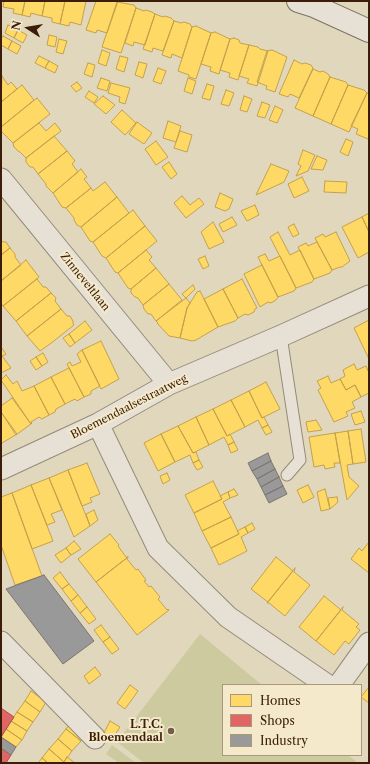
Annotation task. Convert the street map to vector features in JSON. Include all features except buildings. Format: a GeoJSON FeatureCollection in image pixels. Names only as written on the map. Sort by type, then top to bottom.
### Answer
{"type":"FeatureCollection","features":[{"type":"Feature","properties":{"kind":"street"},"geometry":{"type":"LineString","coordinates":[[310,3],[369,31]]}},
{"type":"Feature","properties":{"kind":"street","name":"Zinneveltlaan"},"geometry":{"type":"LineString","coordinates":[[1,179],[169,384]]}},
{"type":"Feature","properties":{"kind":"street","name":"Bloemendaalsestraatweg"},"geometry":{"type":"LineString","coordinates":[[1,469],[98,424],[169,384],[369,296]]}},
{"type":"Feature","properties":{"kind":"street"},"geometry":{"type":"LineString","coordinates":[[98,424],[158,548],[228,617],[326,684]]}},
{"type":"Feature","properties":{"kind":"street"},"geometry":{"type":"LineString","coordinates":[[1,642],[95,738]]}},
{"type":"Feature","properties":{"kind":"street"},"geometry":{"type":"LineString","coordinates":[[340,684],[369,643]]}},
{"type":"Feature","properties":{"kind":"lane"},"geometry":{"type":"LineString","coordinates":[[281,336],[300,460],[287,474]]}},
{"type":"Feature","properties":{"kind":"shaded area"},"geometry":{"type":"Polygon","coordinates":[[[200,634],[261,684],[222,684],[222,756],[349,756],[358,763],[144,763],[117,742],[200,634]]]}},
{"type":"Feature","properties":{"kind":"shaded area"},"geometry":{"type":"Polygon","coordinates":[[[112,745],[136,763],[119,763],[106,754],[112,745]]]}},
{"type":"Feature","properties":{"kind":"place","name":"L.T.C. Bloemendaal"},"geometry":{"type":"Point","coordinates":[171,731]}}]}
